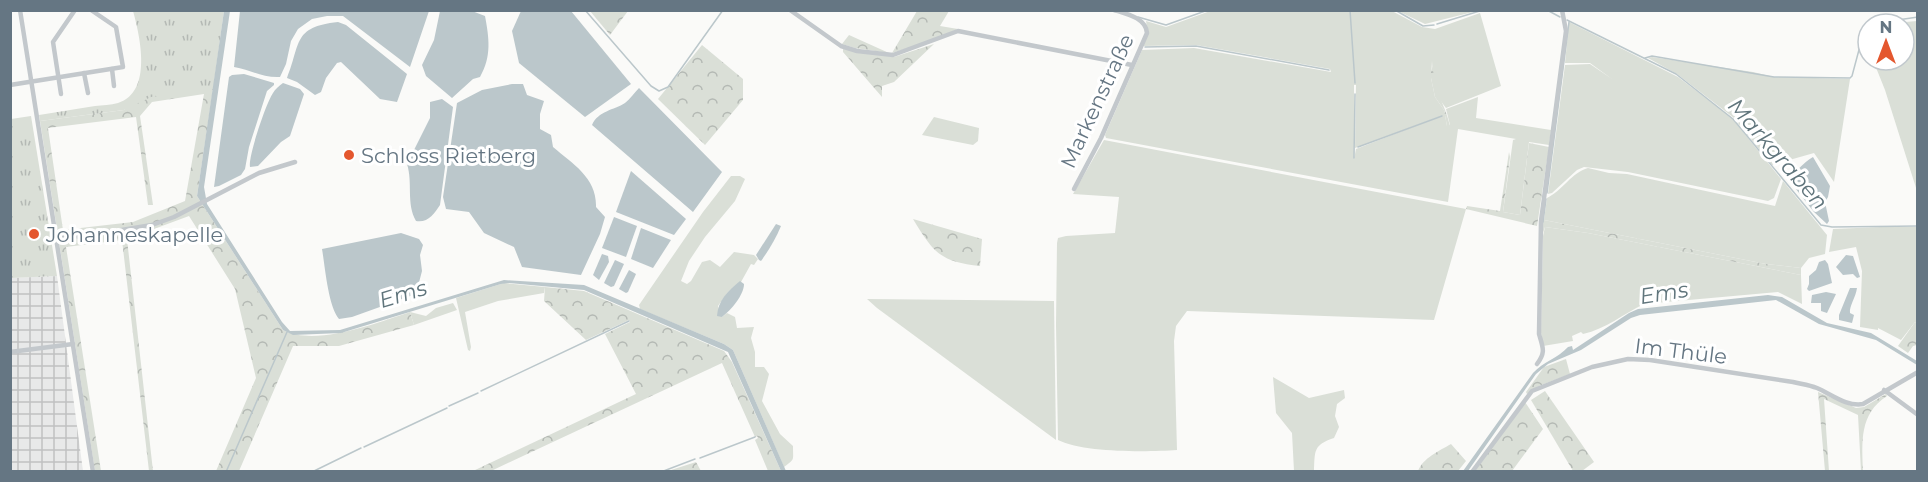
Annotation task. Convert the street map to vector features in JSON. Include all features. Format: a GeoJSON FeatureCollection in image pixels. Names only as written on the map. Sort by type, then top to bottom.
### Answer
{"type":"FeatureCollection","features":[{"type":"Feature","properties":{"kind":"street"},"geometry":{"type":"LineString","coordinates":[[20,10],[93,471]]}},
{"type":"Feature","properties":{"kind":"street"},"geometry":{"type":"LineString","coordinates":[[61,94],[53,42],[75,10]]}},
{"type":"Feature","properties":{"kind":"street"},"geometry":{"type":"LineString","coordinates":[[10,85],[123,67],[116,27],[91,10]]}},
{"type":"Feature","properties":{"kind":"street"},"geometry":{"type":"LineString","coordinates":[[790,10],[841,46],[857,51],[893,55],[958,31],[1132,65]]}},
{"type":"Feature","properties":{"kind":"street","name":"Markenstraße"},"geometry":{"type":"LineString","coordinates":[[1074,189],[1101,138],[1147,33],[1147,27],[1143,22],[1114,10]]}},
{"type":"Feature","properties":{"kind":"street"},"geometry":{"type":"LineString","coordinates":[[1538,364],[1544,351],[1539,334],[1541,221],[1566,31],[1562,10]]}},
{"type":"Feature","properties":{"kind":"street"},"geometry":{"type":"LineString","coordinates":[[112,69],[114,86]]}},
{"type":"Feature","properties":{"kind":"street"},"geometry":{"type":"LineString","coordinates":[[84,73],[88,93]]}},
{"type":"Feature","properties":{"kind":"street"},"geometry":{"type":"LineString","coordinates":[[56,238],[141,227],[174,217],[259,173],[295,162]]}},
{"type":"Feature","properties":{"kind":"street"},"geometry":{"type":"LineString","coordinates":[[10,352],[73,344]]}},
{"type":"Feature","properties":{"kind":"street","name":"Im Thüle"},"geometry":{"type":"LineString","coordinates":[[1472,471],[1532,391],[1580,371],[1628,359],[1650,360],[1793,382],[1815,387],[1854,405],[1863,404],[1917,372]]}},
{"type":"Feature","properties":{"kind":"street"},"geometry":{"type":"LineString","coordinates":[[1884,390],[1917,415]]}},
{"type":"Feature","properties":{"kind":"shaded area"},"geometry":{"type":"Polygon","coordinates":[[[57,276],[83,471],[11,471],[10,278],[57,276]]]}},
{"type":"Feature","properties":{"kind":"green space"},"geometry":{"type":"Polygon","coordinates":[[[1213,10],[1392,11],[1422,27],[1435,29],[1480,13],[1501,86],[1446,108],[1437,96],[1432,61],[1431,78],[1435,97],[1444,110],[1447,126],[1450,125],[1446,109],[1478,97],[1476,118],[1551,130],[1549,145],[1529,142],[1520,215],[1503,212],[1513,140],[1516,139],[1458,129],[1448,202],[1106,138],[1105,135],[1142,50],[1194,48],[1331,72],[1330,69],[1196,45],[1143,46],[1148,33],[1146,21],[1166,27],[1213,10]],[[1354,85],[1354,159],[1356,149],[1441,116],[1355,148],[1356,85],[1354,85]]]}},
{"type":"Feature","properties":{"kind":"green space"},"geometry":{"type":"Polygon","coordinates":[[[1398,10],[1477,11],[1425,24],[1398,10]]]}},
{"type":"Feature","properties":{"kind":"green space"},"geometry":{"type":"Polygon","coordinates":[[[133,11],[224,11],[213,89],[151,97],[124,110],[40,121],[39,115],[115,104],[129,97],[136,88],[141,62],[139,34],[133,11]]]}},
{"type":"Feature","properties":{"kind":"green space"},"geometry":{"type":"Polygon","coordinates":[[[590,11],[628,11],[610,35],[590,11]]]}},
{"type":"Feature","properties":{"kind":"green space"},"geometry":{"type":"Polygon","coordinates":[[[917,11],[949,11],[940,26],[958,29],[934,40],[892,53],[917,11]]]}},
{"type":"Feature","properties":{"kind":"green space"},"geometry":{"type":"Polygon","coordinates":[[[1916,21],[1917,191],[1878,72],[1916,72],[1916,21]]]}},
{"type":"Feature","properties":{"kind":"green space"},"geometry":{"type":"Polygon","coordinates":[[[1569,22],[1678,77],[1731,117],[1781,179],[1774,198],[1768,201],[1628,172],[1584,167],[1577,170],[1548,194],[1565,65],[1590,64],[1612,79],[1590,63],[1565,63],[1569,22]]]}},
{"type":"Feature","properties":{"kind":"green space"},"geometry":{"type":"Polygon","coordinates":[[[849,35],[889,53],[842,44],[849,35]]]}},
{"type":"Feature","properties":{"kind":"green space"},"geometry":{"type":"Polygon","coordinates":[[[934,44],[894,82],[882,86],[882,97],[843,52],[843,48],[894,57],[934,44]]]}},
{"type":"Feature","properties":{"kind":"green space"},"geometry":{"type":"Polygon","coordinates":[[[702,45],[743,79],[743,100],[705,145],[658,99],[702,45]]]}},
{"type":"Feature","properties":{"kind":"green space"},"geometry":{"type":"Polygon","coordinates":[[[1648,58],[1774,77],[1850,79],[1834,182],[1814,153],[1772,165],[1734,118],[1677,74],[1648,58]]]}},
{"type":"Feature","properties":{"kind":"green space"},"geometry":{"type":"Polygon","coordinates":[[[1433,66],[1435,82],[1450,126],[1447,126],[1444,110],[1435,97],[1431,78],[1433,66]]]}},
{"type":"Feature","properties":{"kind":"green space"},"geometry":{"type":"Polygon","coordinates":[[[214,82],[197,196],[283,330],[297,335],[329,335],[364,327],[410,312],[414,325],[339,346],[293,346],[239,471],[216,471],[256,378],[235,289],[189,216],[127,239],[153,471],[149,471],[122,240],[66,247],[101,471],[95,471],[40,121],[124,110],[151,85],[214,82]],[[204,94],[152,102],[140,116],[153,205],[148,205],[136,117],[48,128],[63,230],[133,222],[185,201],[204,94]]]}},
{"type":"Feature","properties":{"kind":"green space"},"geometry":{"type":"Polygon","coordinates":[[[31,116],[57,276],[11,278],[11,119],[31,116]]]}},
{"type":"Feature","properties":{"kind":"green space"},"geometry":{"type":"Polygon","coordinates":[[[934,117],[979,128],[978,141],[973,145],[922,135],[934,117]]]}},
{"type":"Feature","properties":{"kind":"green space"},"geometry":{"type":"Polygon","coordinates":[[[1104,140],[1466,209],[1434,320],[1187,311],[1176,326],[1174,341],[1177,450],[1099,449],[1058,440],[1057,243],[1058,238],[1066,236],[1115,233],[1119,197],[1073,194],[1104,140]]]}},
{"type":"Feature","properties":{"kind":"green space"},"geometry":{"type":"Polygon","coordinates":[[[1529,143],[1549,147],[1537,226],[1466,209],[1467,206],[1500,211],[1509,152],[1503,212],[1520,215],[1529,143]]]}},
{"type":"Feature","properties":{"kind":"green space"},"geometry":{"type":"Polygon","coordinates":[[[1588,168],[1627,174],[1775,206],[1783,181],[1827,235],[1825,254],[1809,258],[1801,268],[1766,264],[1544,220],[1547,198],[1577,173],[1588,168]]]}},
{"type":"Feature","properties":{"kind":"green space"},"geometry":{"type":"Polygon","coordinates":[[[731,176],[740,176],[745,179],[735,201],[705,237],[689,261],[681,281],[687,284],[691,281],[702,262],[710,260],[720,267],[734,252],[754,255],[758,259],[754,265],[751,264],[741,282],[728,292],[718,306],[722,317],[727,313],[735,317],[737,328],[754,327],[751,338],[755,352],[755,367],[764,367],[769,374],[762,401],[780,434],[793,446],[793,459],[784,467],[733,350],[724,344],[640,309],[639,305],[703,212],[731,176]]]}},
{"type":"Feature","properties":{"kind":"green space"},"geometry":{"type":"Polygon","coordinates":[[[913,219],[982,239],[980,266],[955,262],[946,258],[926,240],[913,219]]]}},
{"type":"Feature","properties":{"kind":"green space"},"geometry":{"type":"Polygon","coordinates":[[[1544,220],[1766,264],[1801,268],[1801,275],[1588,233],[1545,227],[1542,236],[1544,220]]]}},
{"type":"Feature","properties":{"kind":"green space"},"geometry":{"type":"Polygon","coordinates":[[[1545,227],[1588,233],[1801,275],[1802,304],[1778,292],[1644,304],[1599,329],[1572,336],[1573,341],[1543,346],[1541,333],[1545,227]]]}},
{"type":"Feature","properties":{"kind":"green space"},"geometry":{"type":"Polygon","coordinates":[[[1917,227],[1917,323],[1915,322],[1901,340],[1878,328],[1878,330],[1860,327],[1862,271],[1856,247],[1829,252],[1833,229],[1917,227]]]}},
{"type":"Feature","properties":{"kind":"green space"},"geometry":{"type":"Polygon","coordinates":[[[504,283],[545,287],[544,293],[498,301],[465,312],[471,347],[470,351],[468,350],[456,298],[504,283]]]}},
{"type":"Feature","properties":{"kind":"green space"},"geometry":{"type":"Polygon","coordinates":[[[545,287],[584,291],[724,351],[732,362],[781,471],[768,471],[755,440],[758,438],[755,437],[722,363],[491,471],[473,471],[636,394],[605,334],[630,322],[629,320],[586,340],[544,301],[545,287]]]}},
{"type":"Feature","properties":{"kind":"green space"},"geometry":{"type":"Polygon","coordinates":[[[867,299],[1054,301],[1056,440],[877,308],[867,299]]]}},
{"type":"Feature","properties":{"kind":"green space"},"geometry":{"type":"Polygon","coordinates":[[[453,303],[457,310],[414,325],[410,312],[426,316],[436,308],[453,303]]]}},
{"type":"Feature","properties":{"kind":"green space"},"geometry":{"type":"Polygon","coordinates":[[[1915,322],[1917,323],[1917,345],[1913,346],[1908,353],[1898,346],[1915,322]]]}},
{"type":"Feature","properties":{"kind":"green space"},"geometry":{"type":"Polygon","coordinates":[[[1566,359],[1570,374],[1539,386],[1527,394],[1526,392],[1544,367],[1566,359]]]}},
{"type":"Feature","properties":{"kind":"green space"},"geometry":{"type":"Polygon","coordinates":[[[1273,377],[1309,398],[1344,390],[1345,398],[1337,404],[1335,416],[1339,427],[1334,438],[1322,443],[1316,450],[1314,471],[1294,471],[1292,433],[1276,413],[1273,377]]]}},
{"type":"Feature","properties":{"kind":"green space"},"geometry":{"type":"Polygon","coordinates":[[[1545,391],[1594,462],[1582,471],[1573,471],[1531,400],[1545,391]]]}},
{"type":"Feature","properties":{"kind":"green space"},"geometry":{"type":"Polygon","coordinates":[[[1818,392],[1856,408],[1864,407],[1886,394],[1887,396],[1871,411],[1864,429],[1863,471],[1861,471],[1858,415],[1824,399],[1829,471],[1825,471],[1818,392]]]}},
{"type":"Feature","properties":{"kind":"green space"},"geometry":{"type":"Polygon","coordinates":[[[1525,402],[1543,429],[1512,471],[1474,472],[1525,402]]]}},
{"type":"Feature","properties":{"kind":"green space"},"geometry":{"type":"Polygon","coordinates":[[[1451,444],[1466,461],[1458,471],[1418,471],[1427,459],[1451,444]]]}},
{"type":"Feature","properties":{"kind":"green space"},"geometry":{"type":"Polygon","coordinates":[[[696,462],[701,471],[668,471],[696,462]]]}},
{"type":"Feature","properties":{"kind":"water"},"geometry":{"type":"Polygon","coordinates":[[[240,10],[429,11],[410,67],[343,16],[327,16],[312,19],[298,29],[291,41],[286,64],[280,77],[234,67],[240,10]]]}},
{"type":"Feature","properties":{"kind":"water"},"geometry":{"type":"Polygon","coordinates":[[[224,11],[230,11],[204,187],[207,204],[290,331],[340,330],[504,280],[584,285],[724,344],[733,350],[786,471],[781,471],[728,352],[584,290],[501,284],[341,333],[293,335],[283,330],[197,196],[224,11]]]}},
{"type":"Feature","properties":{"kind":"water"},"geometry":{"type":"Polygon","coordinates":[[[440,11],[472,11],[485,16],[488,32],[488,54],[480,77],[473,79],[452,98],[426,76],[422,65],[434,40],[440,11]]]}},
{"type":"Feature","properties":{"kind":"water"},"geometry":{"type":"Polygon","coordinates":[[[521,11],[571,11],[631,84],[585,117],[519,63],[512,31],[521,11]]]}},
{"type":"Feature","properties":{"kind":"water"},"geometry":{"type":"Polygon","coordinates":[[[338,22],[346,25],[407,74],[397,102],[380,99],[341,62],[337,63],[326,78],[321,92],[315,95],[287,78],[300,39],[305,33],[323,24],[338,22]]]}},
{"type":"Feature","properties":{"kind":"water"},"geometry":{"type":"Polygon","coordinates":[[[244,74],[274,83],[274,85],[267,91],[249,147],[245,169],[241,175],[214,187],[229,77],[244,74]]]}},
{"type":"Feature","properties":{"kind":"water"},"geometry":{"type":"Polygon","coordinates":[[[283,83],[300,89],[304,94],[290,136],[258,166],[250,167],[266,107],[274,92],[283,83]]]}},
{"type":"Feature","properties":{"kind":"water"},"geometry":{"type":"Polygon","coordinates":[[[523,84],[527,95],[544,101],[540,114],[540,129],[551,135],[553,147],[576,166],[588,180],[593,188],[596,207],[605,217],[600,234],[581,275],[522,267],[514,247],[484,233],[469,212],[446,209],[443,197],[457,103],[482,90],[523,84]]]}},
{"type":"Feature","properties":{"kind":"water"},"geometry":{"type":"Polygon","coordinates":[[[639,88],[722,172],[693,212],[592,125],[602,114],[625,103],[639,88]]]}},
{"type":"Feature","properties":{"kind":"water"},"geometry":{"type":"Polygon","coordinates":[[[442,99],[453,107],[440,205],[427,219],[416,221],[411,207],[407,164],[430,118],[430,102],[442,99]]]}},
{"type":"Feature","properties":{"kind":"water"},"geometry":{"type":"Polygon","coordinates":[[[1813,157],[1830,186],[1825,202],[1829,221],[1827,224],[1814,212],[1788,179],[1813,157]]]}},
{"type":"Feature","properties":{"kind":"water"},"geometry":{"type":"Polygon","coordinates":[[[631,171],[686,219],[674,235],[616,212],[631,171]]]}},
{"type":"Feature","properties":{"kind":"water"},"geometry":{"type":"Polygon","coordinates":[[[614,217],[637,226],[626,257],[602,248],[614,217]]]}},
{"type":"Feature","properties":{"kind":"water"},"geometry":{"type":"Polygon","coordinates":[[[776,224],[781,226],[761,261],[756,255],[776,224]]]}},
{"type":"Feature","properties":{"kind":"water"},"geometry":{"type":"Polygon","coordinates":[[[641,228],[671,240],[653,268],[631,259],[641,228]]]}},
{"type":"Feature","properties":{"kind":"water","name":"Ems"},"geometry":{"type":"Polygon","coordinates":[[[401,233],[419,239],[423,245],[420,255],[422,271],[416,294],[352,317],[339,319],[332,305],[322,249],[401,233]]]}},
{"type":"Feature","properties":{"kind":"water"},"geometry":{"type":"Polygon","coordinates":[[[602,254],[608,256],[609,262],[599,280],[593,275],[602,254]]]}},
{"type":"Feature","properties":{"kind":"water"},"geometry":{"type":"Polygon","coordinates":[[[1846,255],[1853,256],[1860,277],[1857,278],[1853,274],[1843,275],[1836,267],[1846,255]]]}},
{"type":"Feature","properties":{"kind":"water"},"geometry":{"type":"Polygon","coordinates":[[[615,260],[624,264],[614,286],[611,287],[604,283],[615,260]]]}},
{"type":"Feature","properties":{"kind":"water"},"geometry":{"type":"Polygon","coordinates":[[[1825,260],[1832,283],[1809,291],[1807,289],[1809,276],[1816,270],[1819,262],[1825,260]]]}},
{"type":"Feature","properties":{"kind":"water"},"geometry":{"type":"Polygon","coordinates":[[[629,270],[636,274],[626,293],[619,289],[629,270]]]}},
{"type":"Feature","properties":{"kind":"water"},"geometry":{"type":"Polygon","coordinates":[[[740,281],[744,284],[739,297],[722,317],[717,316],[722,301],[740,281]]]}},
{"type":"Feature","properties":{"kind":"water"},"geometry":{"type":"Polygon","coordinates":[[[1850,288],[1857,288],[1850,310],[1850,313],[1854,315],[1852,323],[1839,320],[1850,288]]]}},
{"type":"Feature","properties":{"kind":"water"},"geometry":{"type":"Polygon","coordinates":[[[1826,292],[1836,294],[1827,313],[1821,311],[1821,303],[1811,303],[1812,295],[1826,292]]]}},
{"type":"Feature","properties":{"kind":"water"},"geometry":{"type":"Polygon","coordinates":[[[1768,295],[1782,297],[1827,323],[1871,333],[1917,361],[1917,365],[1876,340],[1819,324],[1776,300],[1640,315],[1631,318],[1581,350],[1548,364],[1536,374],[1468,471],[1463,471],[1533,373],[1568,347],[1572,346],[1573,350],[1638,309],[1768,295]]]}},
{"type":"Feature","properties":{"kind":"waterway"},"geometry":{"type":"LineString","coordinates":[[585,10],[651,86],[659,91],[668,87],[723,10]]}},
{"type":"Feature","properties":{"kind":"waterway","name":"Markgraben"},"geometry":{"type":"LineString","coordinates":[[1138,17],[1166,25],[1208,10]]}},
{"type":"Feature","properties":{"kind":"waterway"},"geometry":{"type":"LineString","coordinates":[[1350,10],[1355,83]]}},
{"type":"Feature","properties":{"kind":"waterway","name":"Markgraben"},"geometry":{"type":"LineString","coordinates":[[1395,10],[1423,26],[1434,25]]}},
{"type":"Feature","properties":{"kind":"waterway","name":"Markgraben"},"geometry":{"type":"LineString","coordinates":[[1437,24],[1483,10]]}},
{"type":"Feature","properties":{"kind":"waterway","name":"Markgraben"},"geometry":{"type":"LineString","coordinates":[[1547,10],[1560,17]]}},
{"type":"Feature","properties":{"kind":"waterway","name":"Markgraben"},"geometry":{"type":"LineString","coordinates":[[1567,20],[1676,74],[1733,119],[1821,225],[1832,227],[1918,226]]}},
{"type":"Feature","properties":{"kind":"waterway"},"geometry":{"type":"LineString","coordinates":[[1547,193],[1569,22]]}},
{"type":"Feature","properties":{"kind":"waterway"},"geometry":{"type":"LineString","coordinates":[[1145,47],[1196,46],[1329,70]]}},
{"type":"Feature","properties":{"kind":"waterway"},"geometry":{"type":"LineString","coordinates":[[1645,58],[1652,56],[1774,77],[1850,78],[1856,61]]}},
{"type":"Feature","properties":{"kind":"waterway"},"geometry":{"type":"LineString","coordinates":[[1354,158],[1355,94]]}},
{"type":"Feature","properties":{"kind":"waterway"},"geometry":{"type":"LineString","coordinates":[[1358,147],[1442,116]]}},
{"type":"Feature","properties":{"kind":"waterway"},"geometry":{"type":"LineString","coordinates":[[1543,222],[1546,199]]}},
{"type":"Feature","properties":{"kind":"waterway"},"geometry":{"type":"LineString","coordinates":[[481,391],[629,321]]}},
{"type":"Feature","properties":{"kind":"waterway"},"geometry":{"type":"LineString","coordinates":[[226,472],[287,332]]}},
{"type":"Feature","properties":{"kind":"waterway"},"geometry":{"type":"LineString","coordinates":[[449,406],[478,393]]}},
{"type":"Feature","properties":{"kind":"waterway"},"geometry":{"type":"LineString","coordinates":[[364,447],[447,408]]}},
{"type":"Feature","properties":{"kind":"waterway"},"geometry":{"type":"LineString","coordinates":[[700,458],[755,437]]}},
{"type":"Feature","properties":{"kind":"waterway"},"geometry":{"type":"LineString","coordinates":[[312,472],[361,448]]}},
{"type":"Feature","properties":{"kind":"waterway"},"geometry":{"type":"LineString","coordinates":[[661,472],[695,459]]}},
{"type":"Feature","properties":{"kind":"place","name":"Schloss Rietberg"},"geometry":{"type":"Point","coordinates":[349,155]}},
{"type":"Feature","properties":{"kind":"place","name":"Johanneskapelle"},"geometry":{"type":"Point","coordinates":[34,234]}}]}
